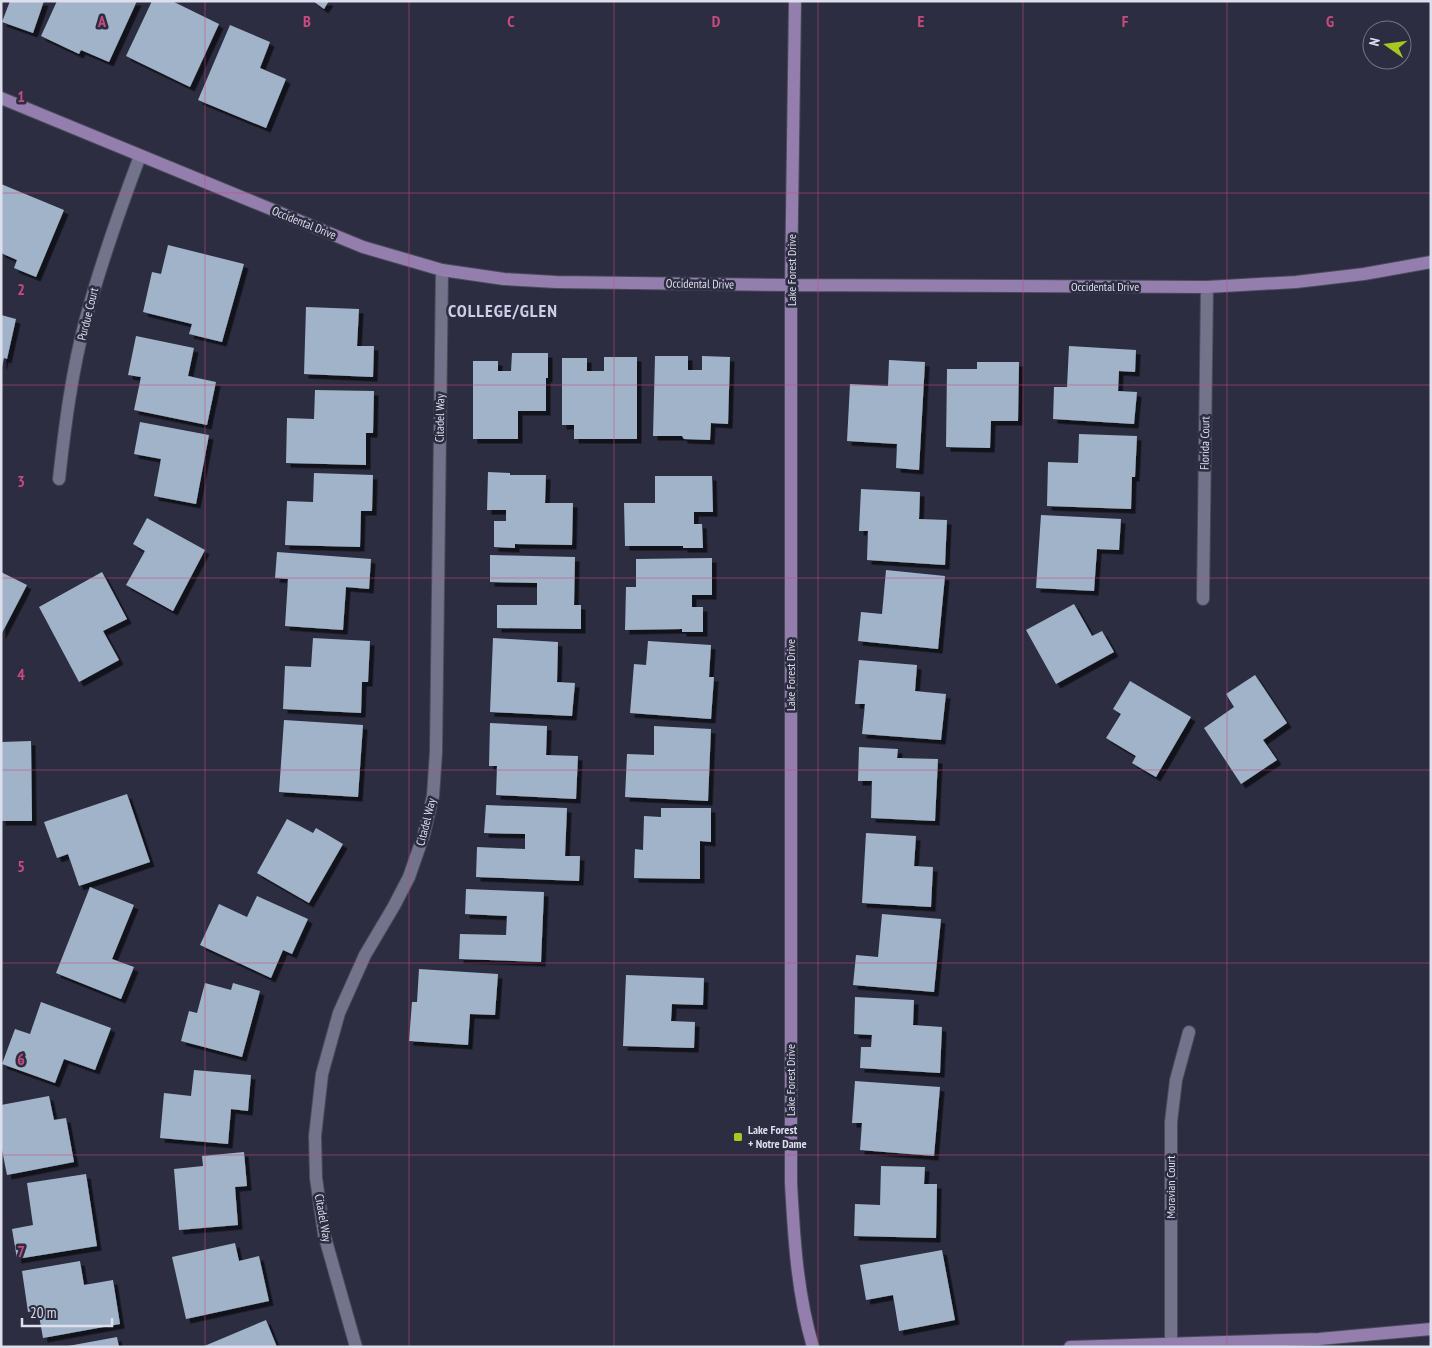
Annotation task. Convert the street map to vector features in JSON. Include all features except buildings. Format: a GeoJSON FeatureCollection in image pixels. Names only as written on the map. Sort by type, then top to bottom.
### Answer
{"type":"FeatureCollection","features":[{"type":"Feature","properties":{"kind":"street","name":"Lake Forest Drive"},"geometry":{"type":"LineString","coordinates":[[795,1],[791,285],[790,1183],[794,1254],[813,1347]]}},
{"type":"Feature","properties":{"kind":"street","name":"Occidental Drive"},"geometry":{"type":"LineString","coordinates":[[1,98],[363,247],[442,270],[504,279],[556,282],[791,285],[1207,287],[1315,280],[1364,274],[1431,262]]}},
{"type":"Feature","properties":{"kind":"street","name":"Purdue Court"},"geometry":{"type":"LineString","coordinates":[[59,479],[67,411],[86,319],[112,230],[140,156]]}},
{"type":"Feature","properties":{"kind":"street","name":"Citadel Way"},"geometry":{"type":"LineString","coordinates":[[356,1347],[324,1234],[316,1178],[315,1136],[322,1074],[339,1013],[365,955],[409,877],[424,834],[433,796],[436,752],[442,270]]}},
{"type":"Feature","properties":{"kind":"street","name":"Florida Court"},"geometry":{"type":"LineString","coordinates":[[1203,599],[1207,287]]}},
{"type":"Feature","properties":{"kind":"street","name":"Moravian Court"},"geometry":{"type":"LineString","coordinates":[[1171,1344],[1171,1122],[1176,1080],[1189,1032]]}},
{"type":"Feature","properties":{"kind":"street"},"geometry":{"type":"LineString","coordinates":[[1070,1347],[1319,1339],[1431,1329]]}},
{"type":"Feature","properties":{"kind":"place","name":"Lake Forest + Notre Dame"},"geometry":{"type":"Point","coordinates":[738,1137]}},
{"type":"Feature","properties":{"kind":"district","name":"COLLEGE/GLEN"},"geometry":{"type":"Point","coordinates":[503,311]}}]}
